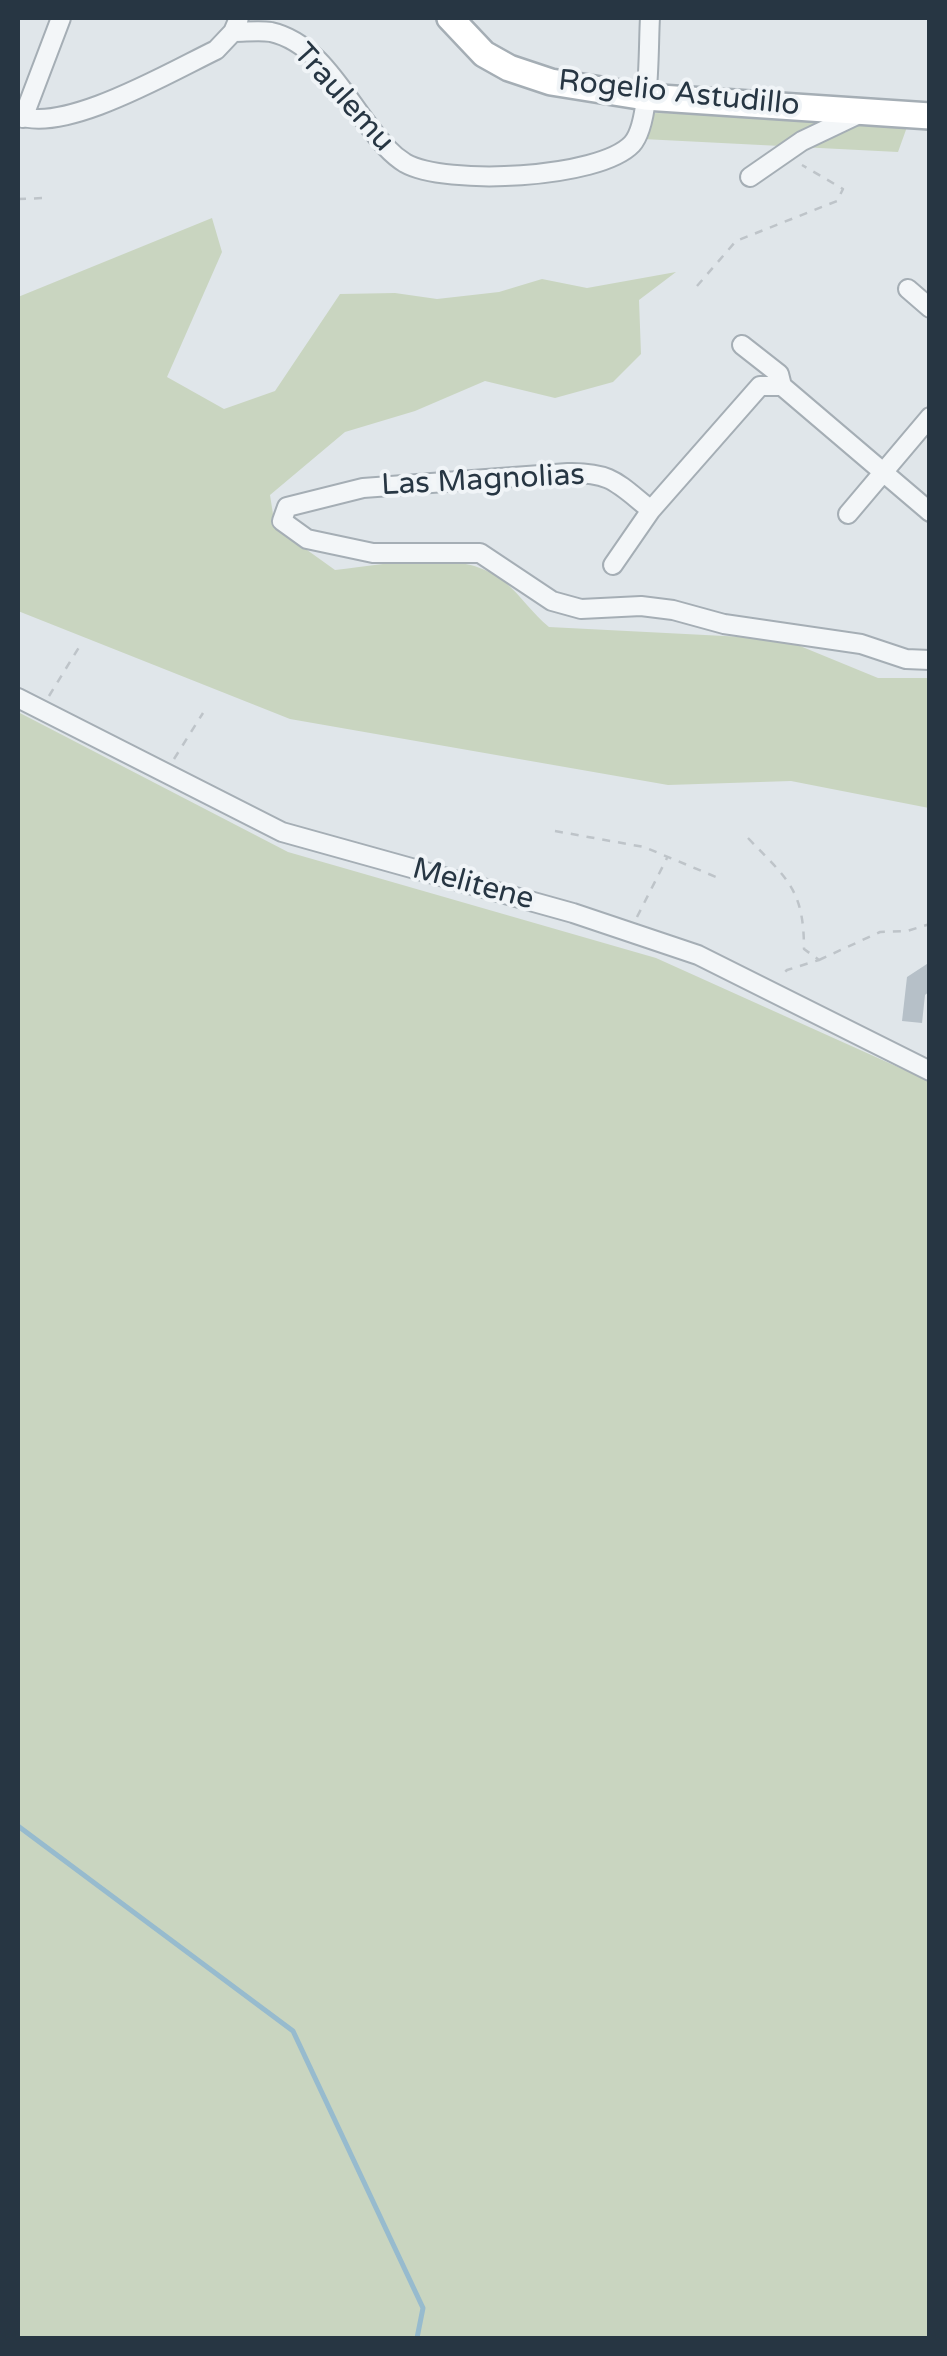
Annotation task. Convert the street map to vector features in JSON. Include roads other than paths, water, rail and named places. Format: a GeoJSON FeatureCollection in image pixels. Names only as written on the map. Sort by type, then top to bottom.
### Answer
{"type":"FeatureCollection","features":[{"type":"Feature","properties":{"kind":"street"},"geometry":{"type":"LineString","coordinates":[[20,116],[61,18]]}},
{"type":"Feature","properties":{"kind":"street","name":"Rogelio Astudillo"},"geometry":{"type":"LineString","coordinates":[[450,18],[484,54],[509,68],[550,82],[645,97],[930,116]]}},
{"type":"Feature","properties":{"kind":"street","name":"Traulemu"},"geometry":{"type":"LineString","coordinates":[[20,116],[44,120],[76,114],[216,50],[236,25],[290,38],[306,48],[389,152],[408,165],[436,174],[486,176],[581,169],[616,156],[634,142],[642,124],[650,18]]}},
{"type":"Feature","properties":{"kind":"street"},"geometry":{"type":"LineString","coordinates":[[750,177],[802,141],[864,112]]}},
{"type":"Feature","properties":{"kind":"street"},"geometry":{"type":"LineString","coordinates":[[908,289],[930,308]]}},
{"type":"Feature","properties":{"kind":"street"},"geometry":{"type":"LineString","coordinates":[[742,345],[780,374],[782,386],[930,512]]}},
{"type":"Feature","properties":{"kind":"street"},"geometry":{"type":"LineString","coordinates":[[613,565],[651,510],[760,386],[782,386]]}},
{"type":"Feature","properties":{"kind":"street"},"geometry":{"type":"LineString","coordinates":[[848,514],[930,417]]}},
{"type":"Feature","properties":{"kind":"street","name":"Las Magnolias"},"geometry":{"type":"LineString","coordinates":[[651,510],[610,477],[592,473],[363,488],[287,508],[282,521],[307,539],[372,552],[480,553],[552,601],[581,609],[641,606],[672,610],[724,624],[861,644],[906,658],[930,660]]}},
{"type":"Feature","properties":{"kind":"street","name":"Melitene"},"geometry":{"type":"LineString","coordinates":[[18,698],[282,832],[573,912],[698,955],[930,1072]]}},
{"type":"Feature","properties":{"kind":"waterway"},"geometry":{"type":"LineString","coordinates":[[18,1826],[293,2031],[423,2308],[417,2338]]}}]}
